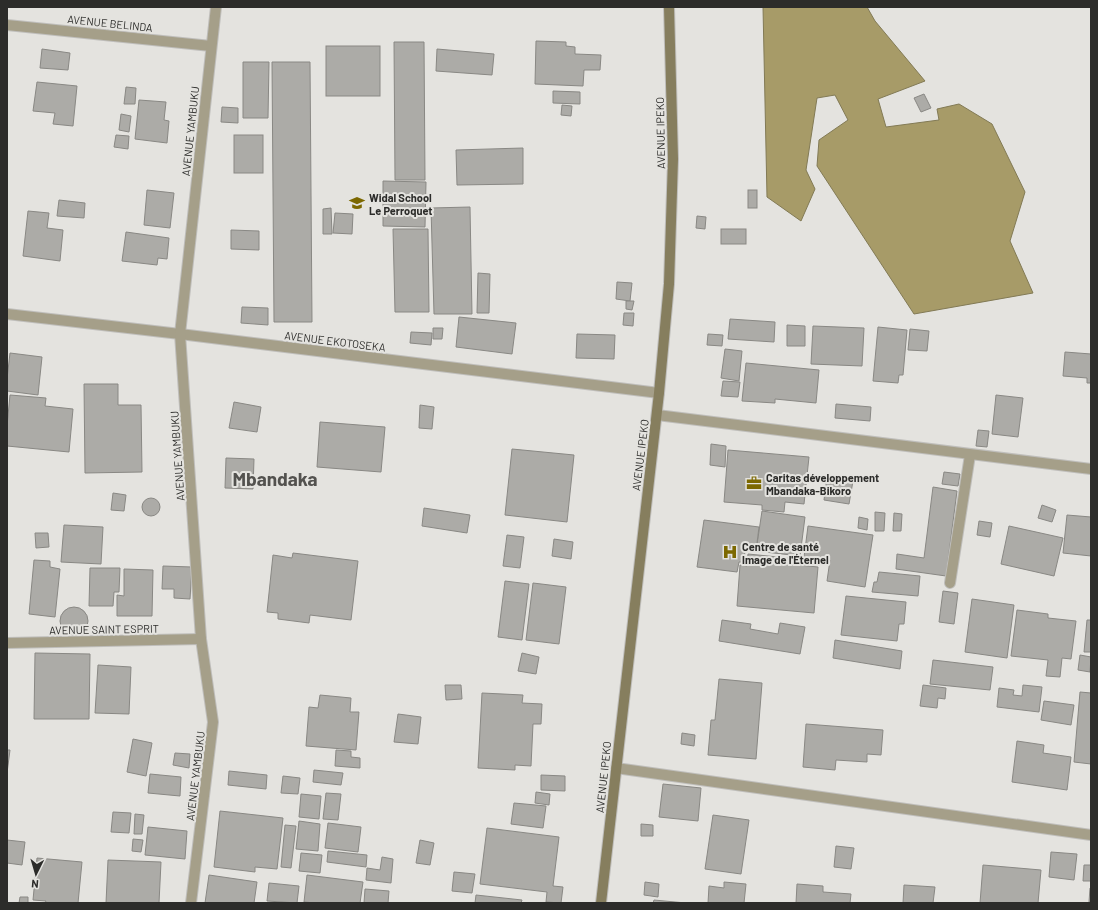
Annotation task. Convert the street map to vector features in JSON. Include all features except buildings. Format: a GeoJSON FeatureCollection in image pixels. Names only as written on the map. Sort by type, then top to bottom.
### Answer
{"type":"FeatureCollection","features":[{"type":"Feature","properties":{"kind":"street","name":"AVENUE YAMBUKU"},"geometry":{"type":"LineString","coordinates":[[191,903],[213,722],[201,639],[180,334],[216,7]]}},
{"type":"Feature","properties":{"kind":"street","name":"AVENUE IPEKO"},"geometry":{"type":"LineString","coordinates":[[601,903],[660,393],[669,284],[673,159],[669,7]]}},
{"type":"Feature","properties":{"kind":"street","name":"AVENUE BELINDA"},"geometry":{"type":"LineString","coordinates":[[7,25],[211,46]]}},
{"type":"Feature","properties":{"kind":"street","name":"AVENUE EKOTOSEKA"},"geometry":{"type":"LineString","coordinates":[[7,314],[660,393]]}},
{"type":"Feature","properties":{"kind":"street"},"geometry":{"type":"LineString","coordinates":[[657,415],[1091,469]]}},
{"type":"Feature","properties":{"kind":"street"},"geometry":{"type":"LineString","coordinates":[[950,583],[970,455]]}},
{"type":"Feature","properties":{"kind":"street","name":"AVENUE SAINT ESPRIT"},"geometry":{"type":"LineString","coordinates":[[7,643],[201,639]]}},
{"type":"Feature","properties":{"kind":"street"},"geometry":{"type":"LineString","coordinates":[[616,768],[1091,835]]}},
{"type":"Feature","properties":{"kind":"shaded area"},"geometry":{"type":"Polygon","coordinates":[[[763,7],[867,7],[875,21],[925,81],[878,99],[886,127],[939,120],[937,109],[959,104],[992,124],[1025,192],[1010,241],[1033,293],[914,314],[817,166],[819,140],[848,120],[835,95],[817,98],[806,170],[815,189],[801,221],[767,197],[763,7]]]}},
{"type":"Feature","properties":{"kind":"place","name":"Widal School Le Perroquet"},"geometry":{"type":"Point","coordinates":[357,203]}},
{"type":"Feature","properties":{"kind":"place","name":"Caritas développement Mbandaka-Bikoro"},"geometry":{"type":"Point","coordinates":[754,483]}},
{"type":"Feature","properties":{"kind":"place","name":"Centre de santé Image de l'Éternel"},"geometry":{"type":"Point","coordinates":[730,552]}},
{"type":"Feature","properties":{"kind":"district","name":"Mbandaka"},"geometry":{"type":"Point","coordinates":[275,478]}}]}
